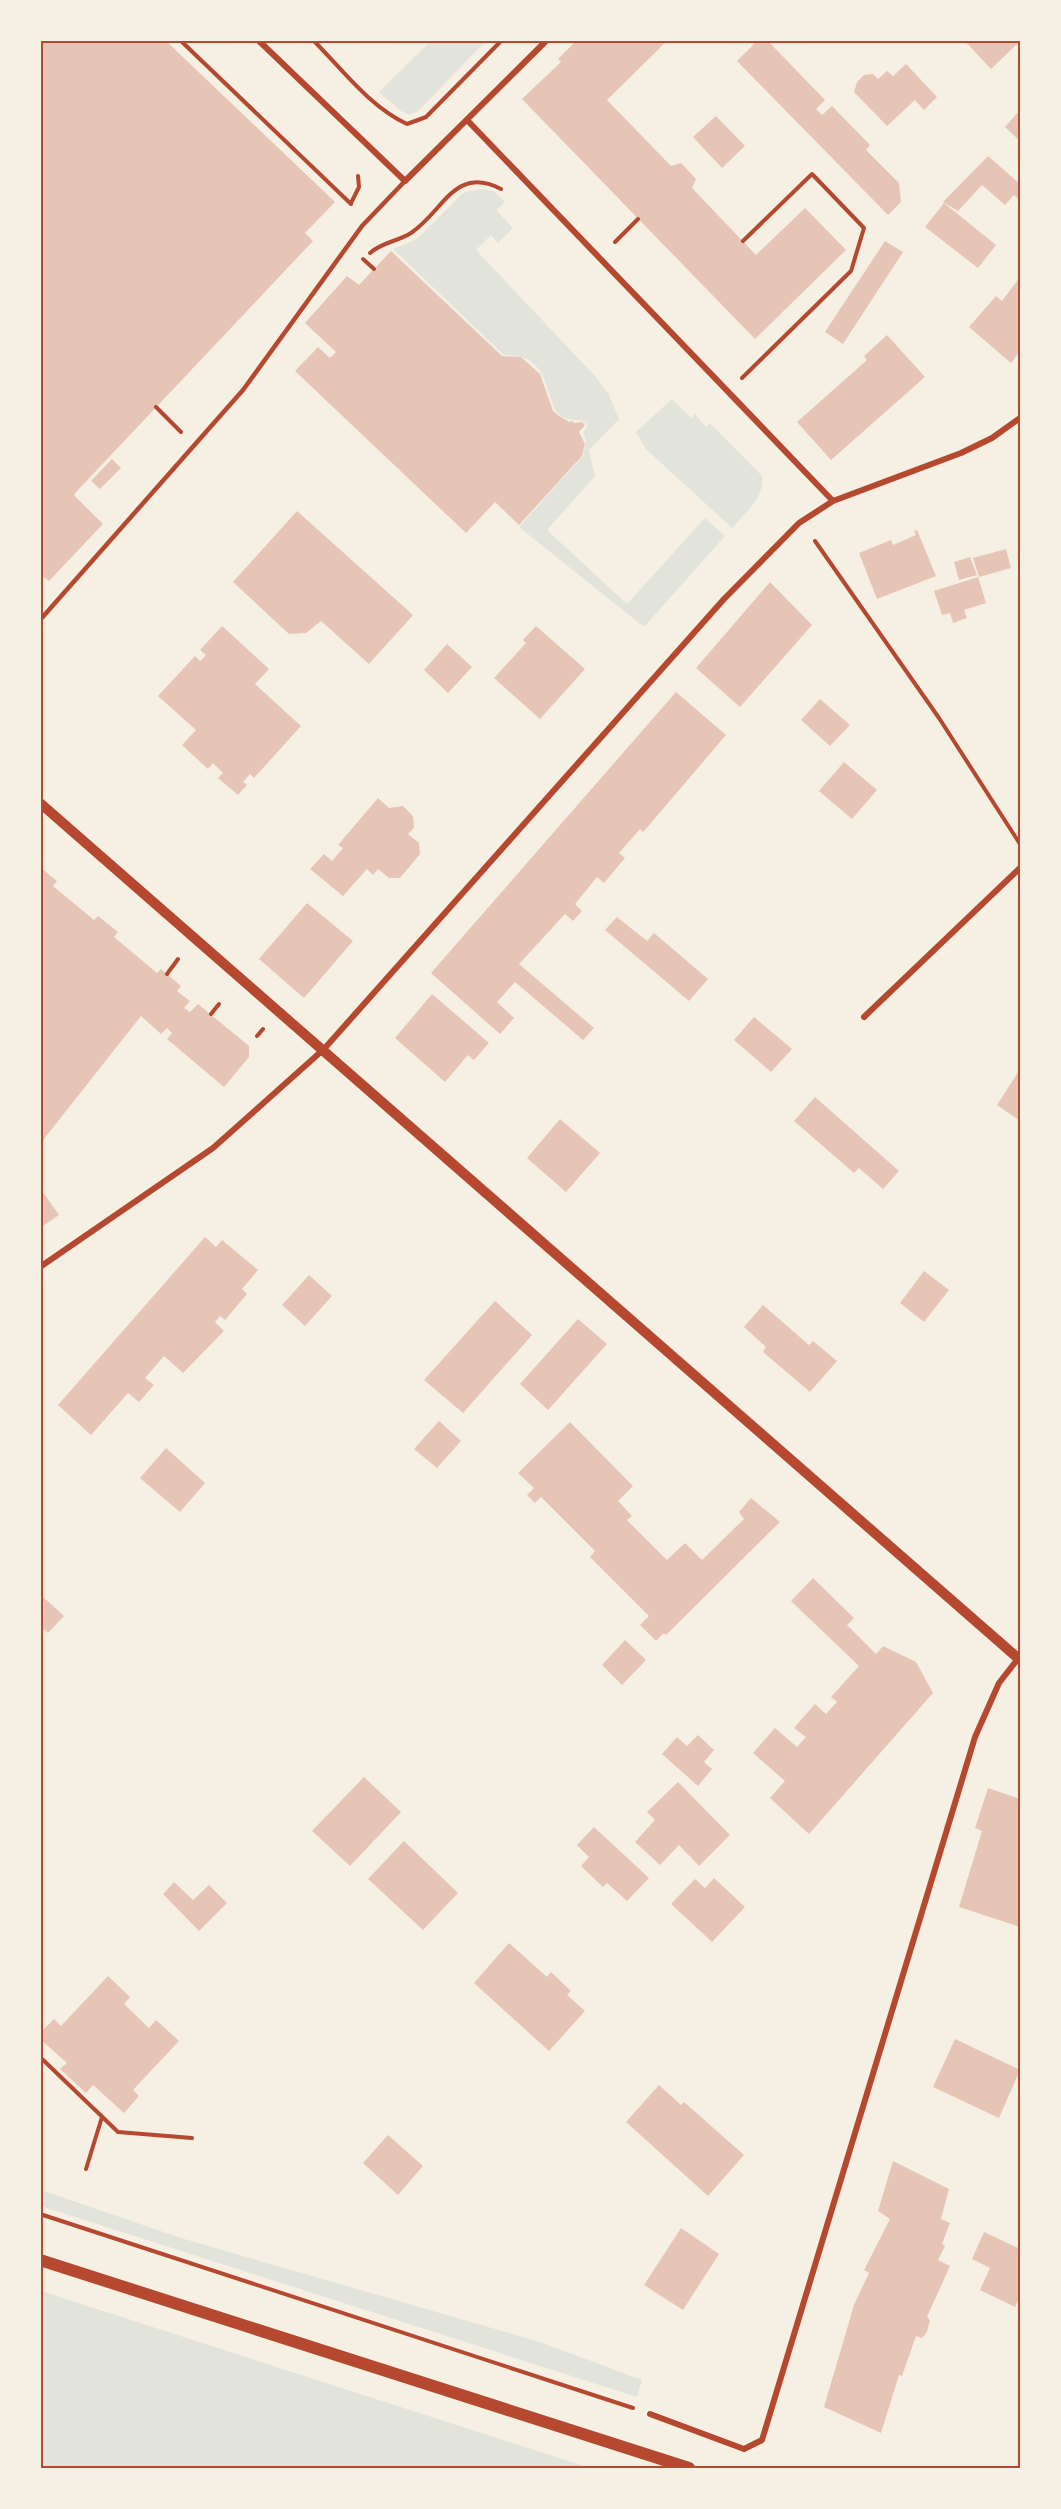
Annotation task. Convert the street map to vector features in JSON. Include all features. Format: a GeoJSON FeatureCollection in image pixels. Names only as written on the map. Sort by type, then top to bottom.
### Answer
{"type":"FeatureCollection","features":[{"type":"Feature","properties":{"kind":"main road"},"geometry":{"type":"LineString","coordinates":[[40,2260],[689,2469]]}},
{"type":"Feature","properties":{"kind":"street"},"geometry":{"type":"LineString","coordinates":[[258,40],[405,181],[546,40]]}},
{"type":"Feature","properties":{"kind":"street"},"geometry":{"type":"LineString","coordinates":[[467,120],[833,501]]}},
{"type":"Feature","properties":{"kind":"street"},"geometry":{"type":"LineString","coordinates":[[40,1268],[213,1148],[324,1050],[731,591],[799,523],[833,501],[961,453],[992,438],[1020,418]]}},
{"type":"Feature","properties":{"kind":"street"},"geometry":{"type":"LineString","coordinates":[[40,803],[1020,1658],[999,1683],[975,1737],[762,2440],[744,2449],[650,2414]]}},
{"type":"Feature","properties":{"kind":"street"},"geometry":{"type":"LineString","coordinates":[[864,1017],[1020,868]]}},
{"type":"Feature","properties":{"kind":"lane"},"geometry":{"type":"LineString","coordinates":[[40,620],[243,390],[362,226],[405,181]]}},
{"type":"Feature","properties":{"kind":"path"},"geometry":{"type":"LineString","coordinates":[[180,40],[351,204]]}},
{"type":"Feature","properties":{"kind":"path"},"geometry":{"type":"LineString","coordinates":[[313,40],[393,118],[407,124],[426,117],[500,41]]}},
{"type":"Feature","properties":{"kind":"path"},"geometry":{"type":"LineString","coordinates":[[741,379],[850,271],[864,228],[812,174],[743,241]]}},
{"type":"Feature","properties":{"kind":"path"},"geometry":{"type":"LineString","coordinates":[[351,215],[351,204],[359,187],[358,176]]}},
{"type":"Feature","properties":{"kind":"path"},"geometry":{"type":"LineString","coordinates":[[356,265],[375,248],[408,235],[421,226],[462,185],[482,182],[501,189]]}},
{"type":"Feature","properties":{"kind":"path"},"geometry":{"type":"LineString","coordinates":[[615,242],[638,219]]}},
{"type":"Feature","properties":{"kind":"path"},"geometry":{"type":"LineString","coordinates":[[363,259],[374,269]]}},
{"type":"Feature","properties":{"kind":"path"},"geometry":{"type":"LineString","coordinates":[[156,407],[195,444]]}},
{"type":"Feature","properties":{"kind":"path"},"geometry":{"type":"LineString","coordinates":[[815,541],[939,718],[1020,844]]}},
{"type":"Feature","properties":{"kind":"path"},"geometry":{"type":"LineString","coordinates":[[166,974],[178,959]]}},
{"type":"Feature","properties":{"kind":"path"},"geometry":{"type":"LineString","coordinates":[[211,1014],[219,1004]]}},
{"type":"Feature","properties":{"kind":"path"},"geometry":{"type":"LineString","coordinates":[[40,2057],[118,2132],[192,2138]]}},
{"type":"Feature","properties":{"kind":"path"},"geometry":{"type":"LineString","coordinates":[[86,2169],[102,2117]]}},
{"type":"Feature","properties":{"kind":"path"},"geometry":{"type":"LineString","coordinates":[[40,2214],[650,2414]]}},
{"type":"Feature","properties":{"kind":"shaded area"},"geometry":{"type":"Polygon","coordinates":[[[431,41],[486,41],[419,110],[410,115],[401,111],[379,92],[431,41]]]}},
{"type":"Feature","properties":{"kind":"shaded area"},"geometry":{"type":"Polygon","coordinates":[[[479,189],[494,191],[505,202],[496,210],[513,228],[498,243],[491,235],[476,250],[594,375],[609,395],[619,419],[589,450],[595,476],[547,530],[627,604],[705,518],[725,536],[644,627],[519,527],[583,456],[586,442],[583,432],[588,426],[582,420],[568,419],[559,414],[541,373],[534,364],[522,357],[504,355],[393,249],[417,239],[463,193],[479,189]]]}},
{"type":"Feature","properties":{"kind":"shaded area"},"geometry":{"type":"Polygon","coordinates":[[[672,399],[691,418],[695,414],[706,427],[710,423],[762,476],[761,491],[757,498],[732,528],[646,449],[636,432],[672,399]]]}},
{"type":"Feature","properties":{"kind":"shaded area"},"geometry":{"type":"Polygon","coordinates":[[[41,2190],[181,2238],[540,2342],[642,2380],[637,2397],[41,2206],[41,2190]]]}},
{"type":"Feature","properties":{"kind":"shaded area"},"geometry":{"type":"Polygon","coordinates":[[[41,2291],[590,2468],[41,2468],[41,2291]]]}},
{"type":"Feature","properties":{"kind":"building"},"geometry":{"type":"Polygon","coordinates":[[[40,40],[165,40],[335,202],[305,233],[313,241],[77,491],[74,495],[103,524],[49,581],[40,574],[40,40]]]}},
{"type":"Feature","properties":{"kind":"building"},"geometry":{"type":"Polygon","coordinates":[[[577,40],[668,40],[607,100],[671,166],[681,163],[696,179],[692,188],[756,255],[805,208],[846,250],[755,339],[522,99],[561,62],[558,59],[577,40]]]}},
{"type":"Feature","properties":{"kind":"building"},"geometry":{"type":"Polygon","coordinates":[[[758,40],[767,40],[825,100],[816,109],[822,115],[832,106],[870,145],[866,150],[899,183],[901,202],[888,215],[737,61],[758,40]]]}},
{"type":"Feature","properties":{"kind":"building"},"geometry":{"type":"Polygon","coordinates":[[[964,40],[1016,40],[1018,43],[991,69],[964,40]]]}},
{"type":"Feature","properties":{"kind":"building"},"geometry":{"type":"Polygon","coordinates":[[[906,64],[937,97],[924,110],[915,100],[887,126],[854,92],[857,82],[864,75],[873,74],[878,79],[887,71],[893,76],[906,64]]]}},
{"type":"Feature","properties":{"kind":"building"},"geometry":{"type":"Polygon","coordinates":[[[1020,110],[1020,141],[1005,127],[1020,110]]]}},
{"type":"Feature","properties":{"kind":"building"},"geometry":{"type":"Polygon","coordinates":[[[716,116],[745,146],[722,168],[693,137],[716,116]]]}},
{"type":"Feature","properties":{"kind":"building"},"geometry":{"type":"Polygon","coordinates":[[[988,156],[1020,184],[1020,201],[1014,195],[1005,205],[982,185],[958,211],[943,202],[988,156]]]}},
{"type":"Feature","properties":{"kind":"building"},"geometry":{"type":"Polygon","coordinates":[[[944,203],[996,245],[978,268],[925,227],[944,203]]]}},
{"type":"Feature","properties":{"kind":"building"},"geometry":{"type":"Polygon","coordinates":[[[885,241],[903,252],[843,344],[825,332],[885,241]]]}},
{"type":"Feature","properties":{"kind":"building"},"geometry":{"type":"Polygon","coordinates":[[[391,251],[502,356],[521,357],[540,374],[553,411],[569,422],[582,422],[585,425],[579,432],[585,444],[582,456],[519,525],[495,502],[466,533],[295,371],[318,347],[330,358],[336,352],[305,323],[347,276],[359,285],[391,251]]]}},
{"type":"Feature","properties":{"kind":"building"},"geometry":{"type":"Polygon","coordinates":[[[1020,277],[1020,351],[1011,363],[969,327],[996,296],[1002,301],[1020,277]]]}},
{"type":"Feature","properties":{"kind":"building"},"geometry":{"type":"Polygon","coordinates":[[[887,335],[925,377],[831,460],[797,422],[867,360],[864,356],[887,335]]]}},
{"type":"Feature","properties":{"kind":"building"},"geometry":{"type":"Polygon","coordinates":[[[112,459],[121,468],[100,489],[91,481],[112,459]]]}},
{"type":"Feature","properties":{"kind":"building"},"geometry":{"type":"Polygon","coordinates":[[[297,511],[413,615],[369,664],[321,621],[306,633],[289,634],[233,582],[297,511]]]}},
{"type":"Feature","properties":{"kind":"building"},"geometry":{"type":"Polygon","coordinates":[[[917,530],[936,576],[877,599],[859,553],[891,540],[893,545],[916,535],[914,531],[917,530]]]}},
{"type":"Feature","properties":{"kind":"building"},"geometry":{"type":"Polygon","coordinates":[[[1006,549],[1011,568],[979,577],[973,558],[1006,549]]]}},
{"type":"Feature","properties":{"kind":"building"},"geometry":{"type":"Polygon","coordinates":[[[970,557],[977,575],[959,580],[954,562],[970,557]]]}},
{"type":"Feature","properties":{"kind":"building"},"geometry":{"type":"Polygon","coordinates":[[[978,577],[986,603],[964,610],[967,618],[953,623],[950,613],[942,615],[934,591],[978,577]]]}},
{"type":"Feature","properties":{"kind":"building"},"geometry":{"type":"Polygon","coordinates":[[[770,582],[812,625],[740,707],[696,668],[770,582]]]}},
{"type":"Feature","properties":{"kind":"building"},"geometry":{"type":"Polygon","coordinates":[[[222,626],[269,669],[255,684],[301,726],[254,778],[250,774],[243,782],[247,785],[238,795],[218,778],[223,773],[213,763],[208,769],[182,745],[196,730],[158,696],[195,656],[200,661],[206,655],[200,650],[222,626]]]}},
{"type":"Feature","properties":{"kind":"building"},"geometry":{"type":"Polygon","coordinates":[[[536,626],[585,669],[540,719],[494,678],[526,643],[523,640],[536,626]]]}},
{"type":"Feature","properties":{"kind":"building"},"geometry":{"type":"Polygon","coordinates":[[[447,644],[472,667],[448,693],[424,670],[447,644]]]}},
{"type":"Feature","properties":{"kind":"building"},"geometry":{"type":"Polygon","coordinates":[[[676,692],[726,735],[645,830],[643,832],[640,829],[619,853],[625,858],[604,883],[597,877],[575,904],[582,911],[573,921],[565,914],[519,964],[594,1028],[583,1040],[515,982],[497,1002],[514,1018],[500,1034],[431,973],[676,692]]]}},
{"type":"Feature","properties":{"kind":"building"},"geometry":{"type":"Polygon","coordinates":[[[820,699],[850,725],[830,746],[801,720],[820,699]]]}},
{"type":"Feature","properties":{"kind":"building"},"geometry":{"type":"Polygon","coordinates":[[[844,762],[877,790],[852,819],[819,791],[844,762]]]}},
{"type":"Feature","properties":{"kind":"building"},"geometry":{"type":"Polygon","coordinates":[[[378,798],[389,808],[403,806],[413,816],[414,828],[408,834],[419,843],[420,854],[400,878],[389,878],[378,869],[373,875],[367,869],[343,896],[310,869],[324,854],[332,861],[343,848],[338,845],[378,798]]]}},
{"type":"Feature","properties":{"kind":"building"},"geometry":{"type":"Polygon","coordinates":[[[40,867],[57,881],[53,886],[94,920],[98,916],[118,932],[114,937],[157,973],[161,969],[181,986],[177,991],[190,1001],[184,1008],[190,1012],[198,1004],[249,1046],[249,1057],[224,1087],[167,1039],[172,1033],[167,1028],[161,1034],[141,1016],[40,1144],[40,867]]]}},
{"type":"Feature","properties":{"kind":"building"},"geometry":{"type":"Polygon","coordinates":[[[307,903],[353,941],[304,998],[259,959],[307,903]]]}},
{"type":"Feature","properties":{"kind":"building"},"geometry":{"type":"Polygon","coordinates":[[[617,917],[647,941],[654,933],[708,979],[689,1001],[605,930],[617,917]]]}},
{"type":"Feature","properties":{"kind":"building"},"geometry":{"type":"Polygon","coordinates":[[[432,994],[489,1043],[474,1060],[468,1055],[445,1082],[395,1038],[432,994]]]}},
{"type":"Feature","properties":{"kind":"building"},"geometry":{"type":"Polygon","coordinates":[[[754,1017],[792,1049],[771,1072],[734,1040],[754,1017]]]}},
{"type":"Feature","properties":{"kind":"building"},"geometry":{"type":"Polygon","coordinates":[[[1020,1069],[1020,1121],[997,1105],[1020,1069]]]}},
{"type":"Feature","properties":{"kind":"building"},"geometry":{"type":"Polygon","coordinates":[[[815,1097],[899,1171],[883,1189],[859,1168],[854,1173],[794,1121],[815,1097]]]}},
{"type":"Feature","properties":{"kind":"building"},"geometry":{"type":"Polygon","coordinates":[[[560,1119],[600,1153],[566,1192],[527,1158],[560,1119]]]}},
{"type":"Feature","properties":{"kind":"building"},"geometry":{"type":"Polygon","coordinates":[[[40,1188],[59,1215],[40,1228],[40,1188]]]}},
{"type":"Feature","properties":{"kind":"building"},"geometry":{"type":"Polygon","coordinates":[[[205,1237],[216,1247],[222,1240],[258,1270],[242,1289],[247,1294],[225,1320],[220,1316],[215,1322],[224,1331],[183,1373],[164,1356],[145,1378],[154,1385],[139,1402],[128,1393],[91,1435],[58,1405],[205,1237]]]}},
{"type":"Feature","properties":{"kind":"building"},"geometry":{"type":"Polygon","coordinates":[[[924,1271],[949,1290],[924,1322],[900,1303],[924,1271]]]}},
{"type":"Feature","properties":{"kind":"building"},"geometry":{"type":"Polygon","coordinates":[[[309,1275],[332,1296],[305,1326],[282,1305],[309,1275]]]}},
{"type":"Feature","properties":{"kind":"building"},"geometry":{"type":"Polygon","coordinates":[[[495,1301],[532,1335],[463,1413],[424,1380],[495,1301]]]}},
{"type":"Feature","properties":{"kind":"building"},"geometry":{"type":"Polygon","coordinates":[[[763,1305],[809,1345],[813,1341],[837,1361],[810,1392],[763,1352],[766,1347],[744,1327],[763,1305]]]}},
{"type":"Feature","properties":{"kind":"building"},"geometry":{"type":"Polygon","coordinates":[[[578,1319],[607,1344],[548,1410],[520,1384],[578,1319]]]}},
{"type":"Feature","properties":{"kind":"building"},"geometry":{"type":"Polygon","coordinates":[[[439,1421],[461,1441],[437,1468],[414,1449],[439,1421]]]}},
{"type":"Feature","properties":{"kind":"building"},"geometry":{"type":"Polygon","coordinates":[[[570,1422],[633,1486],[618,1501],[632,1516],[627,1520],[667,1560],[685,1543],[702,1560],[744,1519],[739,1512],[751,1498],[780,1522],[666,1635],[664,1633],[656,1641],[640,1625],[649,1616],[590,1557],[595,1551],[541,1497],[535,1503],[527,1495],[534,1488],[518,1473],[570,1422]]]}},
{"type":"Feature","properties":{"kind":"building"},"geometry":{"type":"Polygon","coordinates":[[[166,1448],[205,1483],[180,1512],[140,1478],[166,1448]]]}},
{"type":"Feature","properties":{"kind":"building"},"geometry":{"type":"Polygon","coordinates":[[[813,1578],[854,1618],[847,1625],[876,1654],[883,1646],[916,1662],[933,1693],[809,1834],[770,1798],[785,1781],[753,1753],[775,1728],[797,1747],[806,1737],[794,1728],[815,1704],[826,1714],[837,1702],[831,1697],[859,1666],[791,1601],[813,1578]]]}},
{"type":"Feature","properties":{"kind":"building"},"geometry":{"type":"Polygon","coordinates":[[[40,1594],[64,1616],[48,1633],[40,1626],[40,1594]]]}},
{"type":"Feature","properties":{"kind":"building"},"geometry":{"type":"Polygon","coordinates":[[[625,1640],[646,1660],[622,1685],[602,1665],[625,1640]]]}},
{"type":"Feature","properties":{"kind":"building"},"geometry":{"type":"Polygon","coordinates":[[[698,1735],[714,1750],[704,1762],[712,1769],[698,1786],[662,1754],[677,1737],[687,1746],[698,1735]]]}},
{"type":"Feature","properties":{"kind":"building"},"geometry":{"type":"Polygon","coordinates":[[[364,1777],[401,1812],[350,1866],[312,1831],[364,1777]]]}},
{"type":"Feature","properties":{"kind":"building"},"geometry":{"type":"Polygon","coordinates":[[[678,1782],[730,1835],[699,1866],[679,1845],[660,1865],[635,1842],[655,1820],[647,1812],[678,1782]]]}},
{"type":"Feature","properties":{"kind":"building"},"geometry":{"type":"Polygon","coordinates":[[[988,1788],[1020,1799],[1020,1927],[959,1907],[982,1831],[975,1828],[988,1788]]]}},
{"type":"Feature","properties":{"kind":"building"},"geometry":{"type":"Polygon","coordinates":[[[594,1827],[649,1878],[627,1901],[607,1883],[603,1887],[581,1866],[589,1857],[577,1845],[594,1827]]]}},
{"type":"Feature","properties":{"kind":"building"},"geometry":{"type":"Polygon","coordinates":[[[404,1841],[458,1893],[423,1930],[368,1879],[404,1841]]]}},
{"type":"Feature","properties":{"kind":"building"},"geometry":{"type":"Polygon","coordinates":[[[714,1878],[745,1907],[712,1942],[671,1904],[695,1879],[705,1888],[714,1878]]]}},
{"type":"Feature","properties":{"kind":"building"},"geometry":{"type":"Polygon","coordinates":[[[174,1882],[193,1900],[209,1885],[227,1903],[199,1931],[163,1894],[174,1882]]]}},
{"type":"Feature","properties":{"kind":"building"},"geometry":{"type":"Polygon","coordinates":[[[509,1943],[547,1977],[551,1972],[571,1991],[567,1995],[585,2011],[549,2051],[474,1983],[509,1943]]]}},
{"type":"Feature","properties":{"kind":"building"},"geometry":{"type":"Polygon","coordinates":[[[108,1976],[130,1997],[124,2004],[149,2028],[156,2020],[179,2041],[133,2090],[139,2096],[124,2113],[93,2085],[86,2093],[60,2069],[67,2063],[40,2039],[40,2033],[54,2019],[61,2026],[108,1976]]]}},
{"type":"Feature","properties":{"kind":"building"},"geometry":{"type":"Polygon","coordinates":[[[955,2039],[1020,2070],[999,2118],[933,2087],[955,2039]]]}},
{"type":"Feature","properties":{"kind":"building"},"geometry":{"type":"Polygon","coordinates":[[[659,2085],[681,2105],[684,2102],[744,2155],[708,2196],[626,2122],[659,2085]]]}},
{"type":"Feature","properties":{"kind":"building"},"geometry":{"type":"Polygon","coordinates":[[[388,2135],[423,2166],[398,2195],[363,2163],[388,2135]]]}},
{"type":"Feature","properties":{"kind":"building"},"geometry":{"type":"Polygon","coordinates":[[[893,2161],[949,2189],[941,2219],[950,2223],[942,2244],[945,2246],[938,2260],[950,2266],[927,2317],[930,2320],[927,2332],[922,2338],[916,2336],[902,2376],[899,2375],[881,2433],[824,2407],[854,2305],[869,2273],[864,2270],[890,2219],[878,2211],[893,2161]]]}},
{"type":"Feature","properties":{"kind":"building"},"geometry":{"type":"Polygon","coordinates":[[[681,2228],[719,2254],[683,2310],[644,2285],[681,2228]]]}},
{"type":"Feature","properties":{"kind":"building"},"geometry":{"type":"Polygon","coordinates":[[[984,2232],[1020,2249],[1020,2296],[1015,2307],[980,2290],[990,2268],[972,2259],[984,2232]]]}}]}
